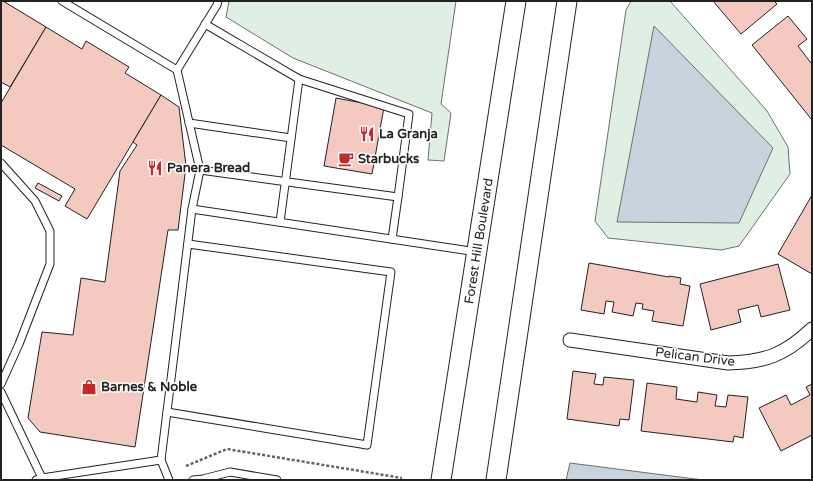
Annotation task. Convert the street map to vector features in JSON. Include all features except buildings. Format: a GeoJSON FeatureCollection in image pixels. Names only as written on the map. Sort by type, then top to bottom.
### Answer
{"type":"FeatureCollection","features":[{"type":"Feature","properties":{"kind":"main road","name":"Forest Hill Boulevard"},"geometry":{"type":"LineString","coordinates":[[441,480],[516,1]]}},
{"type":"Feature","properties":{"kind":"main road"},"geometry":{"type":"LineString","coordinates":[[496,480],[567,1]]}},
{"type":"Feature","properties":{"kind":"street","name":"Pelican Drive"},"geometry":{"type":"LineString","coordinates":[[570,340],[728,364],[748,363],[768,358],[784,351],[798,342],[812,329]]}},
{"type":"Feature","properties":{"kind":"lane"},"geometry":{"type":"LineString","coordinates":[[62,1],[177,70]]}},
{"type":"Feature","properties":{"kind":"lane"},"geometry":{"type":"LineString","coordinates":[[169,480],[161,460],[192,209],[200,170],[177,70],[218,1]]}},
{"type":"Feature","properties":{"kind":"lane"},"geometry":{"type":"LineString","coordinates":[[205,24],[298,79],[409,114],[392,239]]}},
{"type":"Feature","properties":{"kind":"lane"},"geometry":{"type":"LineString","coordinates":[[280,222],[298,79]]}},
{"type":"Feature","properties":{"kind":"lane"},"geometry":{"type":"LineString","coordinates":[[189,122],[291,138]]}},
{"type":"Feature","properties":{"kind":"lane"},"geometry":{"type":"LineString","coordinates":[[1,163],[35,201],[50,230],[50,264],[19,344],[1,384]]}},
{"type":"Feature","properties":{"kind":"lane"},"geometry":{"type":"LineString","coordinates":[[200,170],[398,197]]}},
{"type":"Feature","properties":{"kind":"lane"},"geometry":{"type":"LineString","coordinates":[[192,209],[477,252]]}},
{"type":"Feature","properties":{"kind":"lane"},"geometry":{"type":"LineString","coordinates":[[167,412],[367,445],[391,272],[188,244]]}},
{"type":"Feature","properties":{"kind":"lane"},"geometry":{"type":"LineString","coordinates":[[1,392],[39,479],[161,460]]}},
{"type":"Feature","properties":{"kind":"lane"},"geometry":{"type":"LineString","coordinates":[[194,480],[230,472],[277,480]]}},
{"type":"Feature","properties":{"kind":"path"},"geometry":{"type":"LineString","coordinates":[[186,466],[227,449],[402,478]]}},
{"type":"Feature","properties":{"kind":"green space"},"geometry":{"type":"Polygon","coordinates":[[[229,1],[456,1],[441,104],[451,113],[444,161],[428,160],[432,113],[293,58],[226,17],[229,1]]]}},
{"type":"Feature","properties":{"kind":"green space"},"geometry":{"type":"Polygon","coordinates":[[[631,1],[670,1],[767,111],[788,147],[790,174],[739,246],[721,250],[608,238],[595,221],[626,10],[631,1]]]}},
{"type":"Feature","properties":{"kind":"shaded area"},"geometry":{"type":"Polygon","coordinates":[[[654,26],[773,148],[739,223],[617,222],[654,26]]]}},
{"type":"Feature","properties":{"kind":"shaded area"},"geometry":{"type":"Polygon","coordinates":[[[570,463],[703,480],[566,480],[570,463]]]}},
{"type":"Feature","properties":{"kind":"place","name":"La Granja"},"geometry":{"type":"Point","coordinates":[367,134]}},
{"type":"Feature","properties":{"kind":"place","name":"Starbucks"},"geometry":{"type":"Point","coordinates":[346,159]}},
{"type":"Feature","properties":{"kind":"place","name":"Panera Bread"},"geometry":{"type":"Point","coordinates":[155,168]}},
{"type":"Feature","properties":{"kind":"place","name":"Barnes & Noble"},"geometry":{"type":"Point","coordinates":[89,387]}}]}
